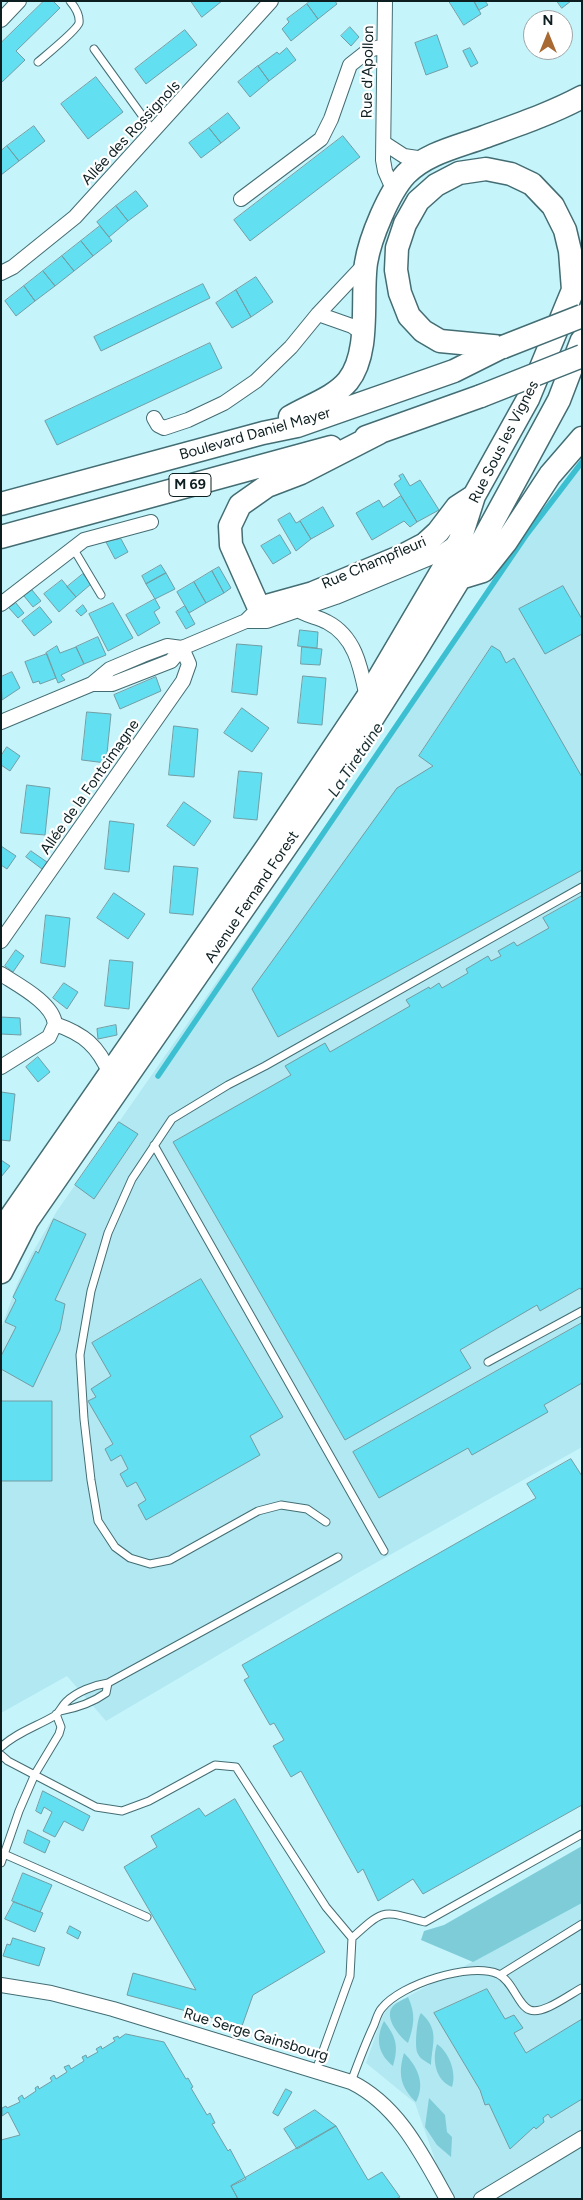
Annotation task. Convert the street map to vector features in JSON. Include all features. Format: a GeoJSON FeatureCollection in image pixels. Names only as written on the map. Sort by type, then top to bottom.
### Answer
{"type":"FeatureCollection","features":[{"type":"Feature","properties":{"kind":"main road"},"geometry":{"type":"LineString","coordinates":[[263,433],[333,394],[348,381],[358,363],[362,333],[366,262],[372,241],[393,189],[424,159],[534,120],[582,97]]}},
{"type":"Feature","properties":{"kind":"main road","name":"Rue Sous les Vignes"},"geometry":{"type":"LineString","coordinates":[[460,540],[474,496],[528,399],[573,290],[570,251],[565,230],[553,206],[532,184],[511,174],[486,169],[459,173],[436,185],[418,201],[405,224],[396,248],[396,270],[400,293],[409,316],[423,331],[440,341],[503,347]]}},
{"type":"Feature","properties":{"kind":"main road","name":"M 69"},"geometry":{"type":"LineString","coordinates":[[503,347],[582,316]]}},
{"type":"Feature","properties":{"kind":"main road","name":"Rue Sous les Vignes"},"geometry":{"type":"LineString","coordinates":[[496,516],[558,400],[582,340]]}},
{"type":"Feature","properties":{"kind":"main road","name":"Boulevard Daniel Mayer"},"geometry":{"type":"LineString","coordinates":[[1,504],[263,433],[297,426],[454,370],[503,347]]}},
{"type":"Feature","properties":{"kind":"main road","name":"M 69"},"geometry":{"type":"LineString","coordinates":[[1,537],[379,433],[481,396],[582,356]]}},
{"type":"Feature","properties":{"kind":"main road"},"geometry":{"type":"LineString","coordinates":[[379,433],[301,473],[267,486],[240,505],[230,526],[231,545],[252,614],[293,605],[313,593],[397,559],[425,544],[438,532],[457,507],[474,496]]}},
{"type":"Feature","properties":{"kind":"main road"},"geometry":{"type":"LineString","coordinates":[[460,578],[483,571],[506,542],[550,475],[582,438]]}},
{"type":"Feature","properties":{"kind":"main road","name":"Avenue Fernand Forest"},"geometry":{"type":"LineString","coordinates":[[1,1272],[28,1221],[342,766],[460,578],[496,516]]}},
{"type":"Feature","properties":{"kind":"main road","name":"Avenue Fernand Forest"},"geometry":{"type":"LineString","coordinates":[[1,1236],[10,1218],[267,847],[367,698],[460,540]]}},
{"type":"Feature","properties":{"kind":"street"},"geometry":{"type":"LineString","coordinates":[[1,20],[19,1]]}},
{"type":"Feature","properties":{"kind":"street","name":"Allée des Rossignols"},"geometry":{"type":"LineString","coordinates":[[1,273],[13,267],[75,217],[272,1]]}},
{"type":"Feature","properties":{"kind":"street","name":"Rue d'Apollon"},"geometry":{"type":"LineString","coordinates":[[385,1],[385,171],[393,189]]}},
{"type":"Feature","properties":{"kind":"street"},"geometry":{"type":"LineString","coordinates":[[241,199],[321,139],[331,119],[350,65],[369,50],[384,46]]}},
{"type":"Feature","properties":{"kind":"street"},"geometry":{"type":"LineString","coordinates":[[384,144],[404,156],[424,159]]}},
{"type":"Feature","properties":{"kind":"street"},"geometry":{"type":"LineString","coordinates":[[154,418],[158,425],[164,428],[188,420],[224,403],[256,381],[291,347],[318,314],[366,262]]}},
{"type":"Feature","properties":{"kind":"street"},"geometry":{"type":"LineString","coordinates":[[318,314],[352,326],[362,333]]}},
{"type":"Feature","properties":{"kind":"street","name":"Rue Champfleuri"},"geometry":{"type":"LineString","coordinates":[[293,605],[336,597],[437,555],[496,516]]}},
{"type":"Feature","properties":{"kind":"street"},"geometry":{"type":"LineString","coordinates":[[1,604],[84,540],[151,522]]}},
{"type":"Feature","properties":{"kind":"street"},"geometry":{"type":"LineString","coordinates":[[293,605],[329,623],[340,631],[349,642],[361,666],[367,698]]}},
{"type":"Feature","properties":{"kind":"street"},"geometry":{"type":"LineString","coordinates":[[1,722],[92,684],[110,669],[167,646],[182,648],[252,614]]}},
{"type":"Feature","properties":{"kind":"street","name":"Allée de la Fontcimagne"},"geometry":{"type":"LineString","coordinates":[[1,941],[183,680],[189,664],[182,648]]}},
{"type":"Feature","properties":{"kind":"street"},"geometry":{"type":"LineString","coordinates":[[1,974],[46,1007],[54,1016],[56,1024],[49,1037],[1,1067]]}},
{"type":"Feature","properties":{"kind":"street"},"geometry":{"type":"LineString","coordinates":[[56,1024],[70,1029],[99,1050],[110,1074]]}},
{"type":"Feature","properties":{"kind":"street","name":"Rue Serge Gainsbourg"},"geometry":{"type":"LineString","coordinates":[[1,1985],[51,1993],[114,2009],[351,2082],[373,2094],[402,2125],[447,2199]]}},
{"type":"Feature","properties":{"kind":"street"},"geometry":{"type":"LineString","coordinates":[[482,2199],[582,2138]]}},
{"type":"Feature","properties":{"kind":"lane"},"geometry":{"type":"LineString","coordinates":[[38,62],[77,27],[78,18],[75,7],[70,1]]}},
{"type":"Feature","properties":{"kind":"lane"},"geometry":{"type":"LineString","coordinates":[[94,49],[154,132]]}},
{"type":"Feature","properties":{"kind":"lane"},"geometry":{"type":"LineString","coordinates":[[72,548],[101,595]]}},
{"type":"Feature","properties":{"kind":"lane"},"geometry":{"type":"LineString","coordinates":[[326,1522],[307,1508],[281,1505],[258,1511],[170,1560],[150,1564],[130,1558],[115,1547],[98,1521],[84,1419],[80,1355],[91,1291],[108,1233],[132,1180],[172,1119],[228,1085],[582,887]]}},
{"type":"Feature","properties":{"kind":"lane"},"geometry":{"type":"LineString","coordinates":[[154,1145],[384,1551]]}},
{"type":"Feature","properties":{"kind":"lane"},"geometry":{"type":"LineString","coordinates":[[488,1362],[582,1310]]}},
{"type":"Feature","properties":{"kind":"lane"},"geometry":{"type":"LineString","coordinates":[[1,1864],[19,1811],[35,1774],[59,1734],[61,1727],[58,1713],[66,1702],[86,1689],[98,1684],[108,1683],[338,1557]]}},
{"type":"Feature","properties":{"kind":"lane"},"geometry":{"type":"LineString","coordinates":[[1,1747],[8,1740],[58,1713],[78,1708],[100,1698],[106,1693],[108,1683]]}},
{"type":"Feature","properties":{"kind":"lane"},"geometry":{"type":"LineString","coordinates":[[1,1755],[8,1761],[96,1807],[122,1810],[149,1801],[214,1765],[236,1767],[326,1907],[352,1938],[350,1976],[316,2070]]}},
{"type":"Feature","properties":{"kind":"lane"},"geometry":{"type":"LineString","coordinates":[[352,1938],[377,1915],[389,1913],[425,1922],[582,1834]]}},
{"type":"Feature","properties":{"kind":"lane"},"geometry":{"type":"LineString","coordinates":[[4,1854],[147,1917]]}},
{"type":"Feature","properties":{"kind":"lane"},"geometry":{"type":"LineString","coordinates":[[500,1975],[555,1939],[582,1924]]}},
{"type":"Feature","properties":{"kind":"lane"},"geometry":{"type":"LineString","coordinates":[[351,2082],[382,2008],[403,1992],[434,1977],[478,1970],[500,1975],[511,1984],[525,2007],[530,2010],[545,2009],[582,1988]]}},
{"type":"Feature","properties":{"kind":"shaded area"},"geometry":{"type":"Polygon","coordinates":[[[582,457],[582,1447],[356,1574],[106,1721],[67,1676],[1,1713],[1,1329],[17,1284],[31,1255],[57,1211],[582,457]]]}},
{"type":"Feature","properties":{"kind":"shaded area"},"geometry":{"type":"Polygon","coordinates":[[[582,1846],[582,1903],[473,1962],[421,1940],[424,1931],[444,1925],[582,1846]]]}},
{"type":"Feature","properties":{"kind":"shaded area"},"geometry":{"type":"Polygon","coordinates":[[[582,1903],[582,2199],[449,2199],[415,2103],[366,2063],[381,2020],[388,2007],[582,1903]]]}},
{"type":"Feature","properties":{"kind":"shaded area"},"geometry":{"type":"Polygon","coordinates":[[[408,1997],[413,2020],[408,2043],[394,2028],[390,2013],[394,2005],[408,1997]]]}},
{"type":"Feature","properties":{"kind":"shaded area"},"geometry":{"type":"Polygon","coordinates":[[[421,2013],[431,2025],[433,2031],[431,2065],[420,2057],[416,2046],[418,2021],[421,2013]]]}},
{"type":"Feature","properties":{"kind":"shaded area"},"geometry":{"type":"Polygon","coordinates":[[[384,2021],[394,2037],[396,2047],[393,2066],[384,2056],[379,2046],[381,2028],[384,2021]]]}},
{"type":"Feature","properties":{"kind":"shaded area"},"geometry":{"type":"Polygon","coordinates":[[[437,2044],[445,2052],[451,2063],[453,2069],[452,2087],[446,2084],[438,2074],[435,2062],[437,2044]]]}},
{"type":"Feature","properties":{"kind":"shaded area"},"geometry":{"type":"Polygon","coordinates":[[[404,2053],[413,2063],[419,2075],[420,2088],[416,2102],[407,2091],[402,2079],[401,2067],[404,2053]]]}},
{"type":"Feature","properties":{"kind":"shaded area"},"geometry":{"type":"Polygon","coordinates":[[[429,2098],[445,2115],[447,2132],[452,2137],[451,2157],[437,2145],[425,2127],[429,2098]]]}},
{"type":"Feature","properties":{"kind":"building"},"geometry":{"type":"Polygon","coordinates":[[[44,1],[53,1],[60,8],[16,51],[25,60],[1,83],[1,43],[44,1]]]}},
{"type":"Feature","properties":{"kind":"building"},"geometry":{"type":"Polygon","coordinates":[[[191,1],[222,1],[202,17],[191,1]]]}},
{"type":"Feature","properties":{"kind":"building"},"geometry":{"type":"Polygon","coordinates":[[[310,1],[335,1],[337,4],[318,19],[307,4],[310,1]]]}},
{"type":"Feature","properties":{"kind":"building"},"geometry":{"type":"Polygon","coordinates":[[[449,1],[474,1],[481,14],[464,25],[449,1]]]}},
{"type":"Feature","properties":{"kind":"building"},"geometry":{"type":"Polygon","coordinates":[[[474,1],[485,1],[488,5],[479,10],[474,1]]]}},
{"type":"Feature","properties":{"kind":"building"},"geometry":{"type":"Polygon","coordinates":[[[557,1],[571,1],[562,8],[557,1]]]}},
{"type":"Feature","properties":{"kind":"building"},"geometry":{"type":"Polygon","coordinates":[[[307,4],[318,19],[291,41],[282,29],[289,22],[287,19],[307,4]]]}},
{"type":"Feature","properties":{"kind":"building"},"geometry":{"type":"Polygon","coordinates":[[[350,27],[359,37],[351,46],[341,36],[350,27]]]}},
{"type":"Feature","properties":{"kind":"building"},"geometry":{"type":"Polygon","coordinates":[[[185,30],[197,45],[146,84],[135,69],[185,30]]]}},
{"type":"Feature","properties":{"kind":"building"},"geometry":{"type":"Polygon","coordinates":[[[437,35],[448,67],[426,75],[415,43],[437,35]]]}},
{"type":"Feature","properties":{"kind":"building"},"geometry":{"type":"Polygon","coordinates":[[[287,48],[296,60],[269,81],[258,66],[277,52],[279,54],[287,48]]]}},
{"type":"Feature","properties":{"kind":"building"},"geometry":{"type":"Polygon","coordinates":[[[470,48],[478,63],[471,67],[463,51],[470,48]]]}},
{"type":"Feature","properties":{"kind":"building"},"geometry":{"type":"Polygon","coordinates":[[[258,66],[269,81],[250,97],[238,82],[258,66]]]}},
{"type":"Feature","properties":{"kind":"building"},"geometry":{"type":"Polygon","coordinates":[[[96,77],[123,112],[88,139],[61,104],[96,77]]]}},
{"type":"Feature","properties":{"kind":"building"},"geometry":{"type":"Polygon","coordinates":[[[228,113],[240,128],[221,143],[209,128],[228,113]]]}},
{"type":"Feature","properties":{"kind":"building"},"geometry":{"type":"Polygon","coordinates":[[[34,126],[45,141],[19,161],[7,146],[34,126]]]}},
{"type":"Feature","properties":{"kind":"building"},"geometry":{"type":"Polygon","coordinates":[[[209,128],[221,143],[201,158],[189,143],[209,128]]]}},
{"type":"Feature","properties":{"kind":"building"},"geometry":{"type":"Polygon","coordinates":[[[343,136],[360,157],[250,241],[234,220],[343,136]]]}},
{"type":"Feature","properties":{"kind":"building"},"geometry":{"type":"Polygon","coordinates":[[[7,146],[19,161],[1,175],[1,151],[7,146]]]}},
{"type":"Feature","properties":{"kind":"building"},"geometry":{"type":"Polygon","coordinates":[[[136,191],[148,206],[128,221],[116,206],[136,191]]]}},
{"type":"Feature","properties":{"kind":"building"},"geometry":{"type":"Polygon","coordinates":[[[116,206],[128,221],[109,237],[97,222],[116,206]]]}},
{"type":"Feature","properties":{"kind":"building"},"geometry":{"type":"Polygon","coordinates":[[[100,226],[112,241],[93,256],[81,241],[100,226]]]}},
{"type":"Feature","properties":{"kind":"building"},"geometry":{"type":"Polygon","coordinates":[[[81,241],[93,256],[74,271],[62,256],[81,241]]]}},
{"type":"Feature","properties":{"kind":"building"},"geometry":{"type":"Polygon","coordinates":[[[62,256],[74,271],[55,286],[43,271],[62,256]]]}},
{"type":"Feature","properties":{"kind":"building"},"geometry":{"type":"Polygon","coordinates":[[[43,271],[55,286],[35,301],[24,286],[43,271]]]}},
{"type":"Feature","properties":{"kind":"building"},"geometry":{"type":"Polygon","coordinates":[[[256,277],[273,302],[251,317],[236,290],[256,277]]]}},
{"type":"Feature","properties":{"kind":"building"},"geometry":{"type":"Polygon","coordinates":[[[203,284],[210,298],[101,351],[94,337],[203,284]]]}},
{"type":"Feature","properties":{"kind":"building"},"geometry":{"type":"Polygon","coordinates":[[[24,286],[35,301],[16,316],[5,301],[24,286]]]}},
{"type":"Feature","properties":{"kind":"building"},"geometry":{"type":"Polygon","coordinates":[[[236,290],[251,317],[232,328],[216,303],[236,290]]]}},
{"type":"Feature","properties":{"kind":"building"},"geometry":{"type":"Polygon","coordinates":[[[210,343],[222,368],[57,445],[45,421],[210,343]]]}},
{"type":"Feature","properties":{"kind":"building"},"geometry":{"type":"Polygon","coordinates":[[[403,474],[410,486],[420,480],[439,510],[417,522],[394,484],[401,479],[399,476],[403,474]]]}},
{"type":"Feature","properties":{"kind":"building"},"geometry":{"type":"Polygon","coordinates":[[[401,496],[417,522],[410,527],[404,521],[372,540],[356,513],[379,500],[383,507],[401,496]]]}},
{"type":"Feature","properties":{"kind":"building"},"geometry":{"type":"Polygon","coordinates":[[[323,507],[334,526],[311,539],[300,521],[323,507]]]}},
{"type":"Feature","properties":{"kind":"building"},"geometry":{"type":"Polygon","coordinates":[[[290,513],[296,523],[300,521],[311,539],[296,551],[278,520],[290,513]]]}},
{"type":"Feature","properties":{"kind":"building"},"geometry":{"type":"Polygon","coordinates":[[[280,535],[291,553],[273,564],[261,546],[280,535]]]}},
{"type":"Feature","properties":{"kind":"building"},"geometry":{"type":"Polygon","coordinates":[[[121,539],[128,552],[115,559],[106,542],[121,539]]]}},
{"type":"Feature","properties":{"kind":"building"},"geometry":{"type":"Polygon","coordinates":[[[161,565],[166,573],[146,584],[142,576],[161,565]]]}},
{"type":"Feature","properties":{"kind":"building"},"geometry":{"type":"Polygon","coordinates":[[[219,567],[231,588],[224,593],[212,571],[219,567]]]}},
{"type":"Feature","properties":{"kind":"building"},"geometry":{"type":"Polygon","coordinates":[[[212,571],[224,593],[206,603],[194,582],[212,571]]]}},
{"type":"Feature","properties":{"kind":"building"},"geometry":{"type":"Polygon","coordinates":[[[166,573],[175,589],[155,599],[146,584],[166,573]]]}},
{"type":"Feature","properties":{"kind":"building"},"geometry":{"type":"Polygon","coordinates":[[[83,574],[91,584],[76,597],[67,587],[83,574]]]}},
{"type":"Feature","properties":{"kind":"building"},"geometry":{"type":"Polygon","coordinates":[[[62,580],[76,597],[59,612],[44,594],[62,580]]]}},
{"type":"Feature","properties":{"kind":"building"},"geometry":{"type":"Polygon","coordinates":[[[194,582],[206,603],[189,613],[177,592],[194,582]]]}},
{"type":"Feature","properties":{"kind":"building"},"geometry":{"type":"Polygon","coordinates":[[[563,586],[582,619],[582,634],[545,654],[519,609],[563,586]]]}},
{"type":"Feature","properties":{"kind":"building"},"geometry":{"type":"Polygon","coordinates":[[[32,590],[41,601],[33,607],[24,596],[32,590]]]}},
{"type":"Feature","properties":{"kind":"building"},"geometry":{"type":"Polygon","coordinates":[[[155,599],[160,608],[154,612],[160,623],[138,636],[126,615],[155,599]]]}},
{"type":"Feature","properties":{"kind":"building"},"geometry":{"type":"Polygon","coordinates":[[[16,603],[24,613],[18,618],[9,608],[16,603]]]}},
{"type":"Feature","properties":{"kind":"building"},"geometry":{"type":"Polygon","coordinates":[[[113,603],[133,638],[108,651],[89,614],[113,603]]]}},
{"type":"Feature","properties":{"kind":"building"},"geometry":{"type":"Polygon","coordinates":[[[83,605],[87,611],[81,616],[76,611],[83,605]]]}},
{"type":"Feature","properties":{"kind":"building"},"geometry":{"type":"Polygon","coordinates":[[[185,606],[195,624],[186,629],[176,612],[185,606]]]}},
{"type":"Feature","properties":{"kind":"building"},"geometry":{"type":"Polygon","coordinates":[[[40,607],[52,622],[34,636],[22,621],[40,607]]]}},
{"type":"Feature","properties":{"kind":"building"},"geometry":{"type":"Polygon","coordinates":[[[300,630],[318,632],[317,648],[298,646],[300,630]]]}},
{"type":"Feature","properties":{"kind":"building"},"geometry":{"type":"Polygon","coordinates":[[[98,637],[106,655],[84,664],[76,647],[98,637]]]}},
{"type":"Feature","properties":{"kind":"building"},"geometry":{"type":"Polygon","coordinates":[[[237,644],[262,646],[257,695],[232,692],[237,644]]]}},
{"type":"Feature","properties":{"kind":"building"},"geometry":{"type":"Polygon","coordinates":[[[57,646],[60,653],[76,647],[84,664],[61,675],[65,680],[58,683],[46,653],[57,646]]]}},
{"type":"Feature","properties":{"kind":"building"},"geometry":{"type":"Polygon","coordinates":[[[492,646],[500,651],[506,663],[514,658],[582,777],[582,870],[278,1037],[252,989],[397,788],[433,766],[419,756],[492,646]]]}},
{"type":"Feature","properties":{"kind":"building"},"geometry":{"type":"Polygon","coordinates":[[[302,647],[322,649],[320,665],[301,664],[302,647]]]}},
{"type":"Feature","properties":{"kind":"building"},"geometry":{"type":"Polygon","coordinates":[[[47,654],[56,678],[40,684],[39,681],[33,683],[25,662],[47,654]]]}},
{"type":"Feature","properties":{"kind":"building"},"geometry":{"type":"Polygon","coordinates":[[[12,672],[20,688],[2,700],[1,677],[12,672]]]}},
{"type":"Feature","properties":{"kind":"building"},"geometry":{"type":"Polygon","coordinates":[[[303,676],[326,678],[322,725],[298,723],[303,676]]]}},
{"type":"Feature","properties":{"kind":"building"},"geometry":{"type":"Polygon","coordinates":[[[156,677],[161,691],[120,709],[114,695],[156,677]]]}},
{"type":"Feature","properties":{"kind":"building"},"geometry":{"type":"Polygon","coordinates":[[[242,708],[269,728],[252,752],[224,733],[242,708]]]}},
{"type":"Feature","properties":{"kind":"building"},"geometry":{"type":"Polygon","coordinates":[[[87,712],[111,714],[106,763],[82,760],[87,712]]]}},
{"type":"Feature","properties":{"kind":"building"},"geometry":{"type":"Polygon","coordinates":[[[174,726],[198,729],[194,777],[169,775],[174,726]]]}},
{"type":"Feature","properties":{"kind":"building"},"geometry":{"type":"Polygon","coordinates":[[[7,747],[20,756],[10,771],[1,765],[1,756],[7,747]]]}},
{"type":"Feature","properties":{"kind":"building"},"geometry":{"type":"Polygon","coordinates":[[[239,771],[262,773],[257,820],[234,818],[239,771]]]}},
{"type":"Feature","properties":{"kind":"building"},"geometry":{"type":"Polygon","coordinates":[[[27,785],[50,788],[45,835],[21,833],[27,785]]]}},
{"type":"Feature","properties":{"kind":"building"},"geometry":{"type":"Polygon","coordinates":[[[184,802],[211,821],[194,846],[167,826],[184,802]]]}},
{"type":"Feature","properties":{"kind":"building"},"geometry":{"type":"Polygon","coordinates":[[[110,821],[134,824],[129,872],[105,869],[110,821]]]}},
{"type":"Feature","properties":{"kind":"building"},"geometry":{"type":"Polygon","coordinates":[[[1,846],[16,856],[7,869],[1,865],[1,846]]]}},
{"type":"Feature","properties":{"kind":"building"},"geometry":{"type":"Polygon","coordinates":[[[31,851],[47,862],[42,869],[26,857],[31,851]]]}},
{"type":"Feature","properties":{"kind":"building"},"geometry":{"type":"Polygon","coordinates":[[[174,866],[198,868],[193,915],[170,913],[174,866]]]}},
{"type":"Feature","properties":{"kind":"building"},"geometry":{"type":"Polygon","coordinates":[[[114,893],[145,914],[128,939],[97,918],[114,893]]]}},
{"type":"Feature","properties":{"kind":"building"},"geometry":{"type":"Polygon","coordinates":[[[582,896],[582,1291],[580,1288],[540,1311],[537,1305],[460,1350],[471,1368],[345,1440],[173,1142],[291,1075],[285,1066],[325,1043],[330,1052],[410,1006],[406,1000],[439,983],[442,988],[468,973],[466,969],[488,956],[491,961],[501,956],[498,951],[514,942],[517,946],[549,928],[543,918],[582,896]]]}},
{"type":"Feature","properties":{"kind":"building"},"geometry":{"type":"Polygon","coordinates":[[[46,915],[70,918],[65,967],[41,963],[46,915]]]}},
{"type":"Feature","properties":{"kind":"building"},"geometry":{"type":"Polygon","coordinates":[[[16,950],[24,956],[13,972],[5,966],[16,950]]]}},
{"type":"Feature","properties":{"kind":"building"},"geometry":{"type":"Polygon","coordinates":[[[110,960],[133,962],[129,1009],[105,1006],[110,960]]]}},
{"type":"Feature","properties":{"kind":"building"},"geometry":{"type":"Polygon","coordinates":[[[64,983],[78,992],[67,1009],[53,998],[64,983]]]}},
{"type":"Feature","properties":{"kind":"building"},"geometry":{"type":"Polygon","coordinates":[[[1,1017],[20,1018],[21,1035],[1,1034],[1,1017]]]}},
{"type":"Feature","properties":{"kind":"building"},"geometry":{"type":"Polygon","coordinates":[[[116,1025],[117,1035],[98,1039],[97,1029],[116,1025]]]}},
{"type":"Feature","properties":{"kind":"building"},"geometry":{"type":"Polygon","coordinates":[[[38,1057],[50,1072],[38,1082],[26,1067],[38,1057]]]}},
{"type":"Feature","properties":{"kind":"building"},"geometry":{"type":"Polygon","coordinates":[[[1,1092],[15,1094],[10,1141],[1,1140],[1,1092]]]}},
{"type":"Feature","properties":{"kind":"building"},"geometry":{"type":"Polygon","coordinates":[[[119,1122],[138,1134],[94,1199],[75,1185],[119,1122]]]}},
{"type":"Feature","properties":{"kind":"building"},"geometry":{"type":"Polygon","coordinates":[[[1,1160],[10,1166],[1,1177],[1,1160]]]}},
{"type":"Feature","properties":{"kind":"building"},"geometry":{"type":"Polygon","coordinates":[[[54,1219],[86,1234],[55,1300],[65,1304],[60,1330],[33,1387],[1,1369],[1,1356],[16,1327],[5,1322],[16,1300],[13,1297],[36,1251],[38,1253],[54,1219]]]}},
{"type":"Feature","properties":{"kind":"building"},"geometry":{"type":"Polygon","coordinates":[[[201,1279],[283,1417],[250,1436],[260,1455],[146,1520],[138,1505],[146,1500],[136,1482],[127,1487],[120,1474],[128,1469],[121,1455],[111,1461],[105,1449],[113,1444],[88,1401],[96,1397],[91,1389],[111,1376],[92,1343],[201,1279]]]}},
{"type":"Feature","properties":{"kind":"building"},"geometry":{"type":"Polygon","coordinates":[[[582,1323],[582,1383],[544,1405],[548,1412],[472,1455],[468,1448],[379,1498],[353,1452],[582,1323]]]}},
{"type":"Feature","properties":{"kind":"building"},"geometry":{"type":"Polygon","coordinates":[[[1,1401],[52,1401],[52,1481],[1,1481],[1,1401]]]}},
{"type":"Feature","properties":{"kind":"building"},"geometry":{"type":"Polygon","coordinates":[[[571,1459],[582,1476],[582,1805],[423,1894],[413,1879],[378,1901],[363,1869],[358,1873],[301,1771],[291,1777],[273,1746],[284,1740],[274,1723],[270,1725],[244,1680],[249,1677],[242,1665],[536,1498],[527,1484],[571,1459]]]}},
{"type":"Feature","properties":{"kind":"building"},"geometry":{"type":"Polygon","coordinates":[[[43,1791],[90,1816],[83,1831],[64,1821],[55,1837],[43,1831],[52,1812],[44,1807],[41,1814],[36,1811],[43,1791]]]}},
{"type":"Feature","properties":{"kind":"building"},"geometry":{"type":"Polygon","coordinates":[[[235,1799],[325,1952],[253,1995],[242,2026],[127,1995],[133,1973],[196,1990],[124,1867],[157,1847],[151,1836],[199,1808],[205,1816],[235,1799]]]}},
{"type":"Feature","properties":{"kind":"building"},"geometry":{"type":"Polygon","coordinates":[[[28,1830],[50,1841],[45,1853],[24,1843],[28,1830]]]}},
{"type":"Feature","properties":{"kind":"building"},"geometry":{"type":"Polygon","coordinates":[[[23,1873],[52,1885],[40,1912],[12,1901],[23,1873]]]}},
{"type":"Feature","properties":{"kind":"building"},"geometry":{"type":"Polygon","coordinates":[[[14,1902],[43,1913],[35,1932],[5,1919],[14,1902]]]}},
{"type":"Feature","properties":{"kind":"building"},"geometry":{"type":"Polygon","coordinates":[[[70,1926],[81,1932],[78,1939],[67,1933],[70,1926]]]}},
{"type":"Feature","properties":{"kind":"building"},"geometry":{"type":"Polygon","coordinates":[[[13,1938],[45,1948],[39,1966],[3,1956],[7,1944],[10,1945],[13,1938]]]}},
{"type":"Feature","properties":{"kind":"building"},"geometry":{"type":"Polygon","coordinates":[[[487,1989],[505,2019],[514,2015],[523,2028],[514,2033],[526,2053],[582,2019],[582,2099],[551,2118],[548,2114],[543,2118],[544,2122],[536,2129],[534,2127],[510,2149],[489,2104],[485,2105],[480,2090],[434,2013],[487,1989]]]}},
{"type":"Feature","properties":{"kind":"building"},"geometry":{"type":"Polygon","coordinates":[[[126,2034],[164,2042],[186,2079],[188,2078],[193,2087],[191,2088],[207,2115],[210,2113],[215,2123],[212,2124],[228,2151],[230,2149],[246,2179],[231,2186],[238,2199],[1,2199],[1,2140],[20,2135],[8,2112],[2,2116],[2,2108],[6,2106],[7,2108],[20,2102],[18,2098],[22,2095],[24,2099],[36,2091],[35,2088],[38,2086],[39,2089],[52,2081],[50,2078],[54,2075],[56,2079],[67,2072],[64,2067],[69,2065],[71,2069],[84,2061],[82,2057],[86,2055],[87,2058],[98,2052],[96,2049],[101,2046],[102,2049],[115,2041],[113,2038],[118,2036],[119,2038],[126,2034]]]}},
{"type":"Feature","properties":{"kind":"building"},"geometry":{"type":"Polygon","coordinates":[[[286,2089],[292,2092],[278,2116],[273,2113],[286,2089]]]}},
{"type":"Feature","properties":{"kind":"building"},"geometry":{"type":"Polygon","coordinates":[[[315,2110],[336,2126],[297,2149],[284,2129],[315,2110]]]}},
{"type":"Feature","properties":{"kind":"building"},"geometry":{"type":"Polygon","coordinates":[[[336,2126],[368,2180],[382,2172],[400,2197],[396,2199],[238,2199],[231,2186],[336,2126]]]}},
{"type":"Feature","properties":{"kind":"waterway","name":"La Tiretaine"},"geometry":{"type":"LineString","coordinates":[[158,1076],[527,534],[582,462]]}}]}
